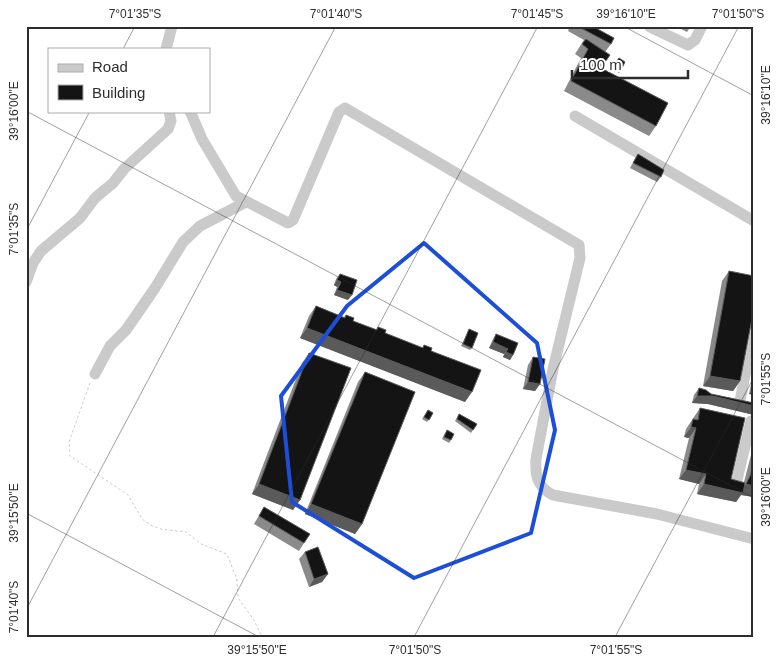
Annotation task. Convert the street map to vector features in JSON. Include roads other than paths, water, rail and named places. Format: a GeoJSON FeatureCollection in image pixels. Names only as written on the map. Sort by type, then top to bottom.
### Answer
{"type":"FeatureCollection","features":[{"type":"Feature","properties":{"kind":"street"},"geometry":{"type":"LineString","coordinates":[[166,48],[172,26]]}},
{"type":"Feature","properties":{"kind":"street"},"geometry":{"type":"LineString","coordinates":[[650,27],[688,45],[695,40],[702,26]]}},
{"type":"Feature","properties":{"kind":"street"},"geometry":{"type":"LineString","coordinates":[[190,112],[202,139],[236,196],[285,222],[292,222],[338,115],[341,109],[345,108],[579,245],[581,250],[579,266],[553,369],[536,458],[535,472],[541,486],[553,495],[648,512],[754,539]]}},
{"type":"Feature","properties":{"kind":"street"},"geometry":{"type":"LineString","coordinates":[[26,282],[33,262],[41,251],[80,218],[98,194],[113,184],[124,169],[168,129],[171,122],[169,112]]}},
{"type":"Feature","properties":{"kind":"street"},"geometry":{"type":"LineString","coordinates":[[575,116],[754,221]]}},
{"type":"Feature","properties":{"kind":"street"},"geometry":{"type":"LineString","coordinates":[[94,374],[107,350],[133,321],[155,288],[182,242],[200,226],[246,202]]}},
{"type":"Feature","properties":{"kind":"street"},"geometry":{"type":"LineString","coordinates":[[754,329],[736,400],[754,404]]}},
{"type":"Feature","properties":{"kind":"street"},"geometry":{"type":"LineString","coordinates":[[736,484],[749,420]]}}]}
